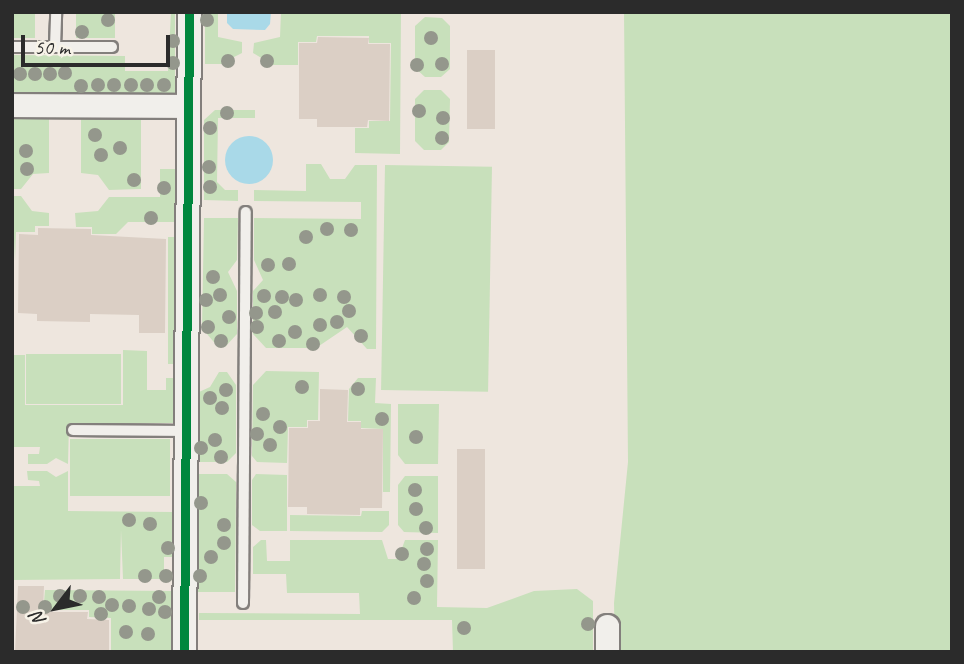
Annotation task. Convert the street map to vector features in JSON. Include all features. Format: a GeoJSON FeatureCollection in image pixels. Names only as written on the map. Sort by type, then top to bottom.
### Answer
{"type":"FeatureCollection","features":[{"type":"Feature","properties":{"kind":"street"},"geometry":{"type":"LineString","coordinates":[[184,652],[188,12]]}},
{"type":"Feature","properties":{"kind":"street"},"geometry":{"type":"LineString","coordinates":[[12,105],[187,106]]}},
{"type":"Feature","properties":{"kind":"street"},"geometry":{"type":"LineString","coordinates":[[607,626],[607,652]]}},
{"type":"Feature","properties":{"kind":"lane"},"geometry":{"type":"LineString","coordinates":[[55,47],[56,12]]}},
{"type":"Feature","properties":{"kind":"lane"},"geometry":{"type":"LineString","coordinates":[[12,47],[112,47]]}},
{"type":"Feature","properties":{"kind":"lane"},"geometry":{"type":"LineString","coordinates":[[243,603],[246,212]]}},
{"type":"Feature","properties":{"kind":"lane"},"geometry":{"type":"LineString","coordinates":[[73,430],[186,431]]}},
{"type":"Feature","properties":{"kind":"green space"},"geometry":{"type":"Polygon","coordinates":[[[12,12],[35,12],[35,38],[12,38],[12,12]]]}},
{"type":"Feature","properties":{"kind":"green space"},"geometry":{"type":"Polygon","coordinates":[[[76,12],[115,12],[115,38],[76,38],[76,12]]]}},
{"type":"Feature","properties":{"kind":"green space"},"geometry":{"type":"Polygon","coordinates":[[[171,12],[175,12],[175,94],[12,93],[12,55],[125,56],[125,71],[168,71],[171,12]]]}},
{"type":"Feature","properties":{"kind":"green space"},"geometry":{"type":"Polygon","coordinates":[[[205,12],[218,12],[218,37],[242,42],[242,53],[232,58],[233,64],[205,64],[205,12]]]}},
{"type":"Feature","properties":{"kind":"green space"},"geometry":{"type":"Polygon","coordinates":[[[281,12],[401,12],[400,154],[355,153],[355,128],[369,128],[369,121],[390,121],[391,43],[369,43],[369,36],[317,36],[316,42],[298,42],[298,65],[263,65],[263,59],[253,53],[254,43],[280,37],[281,12]]]}},
{"type":"Feature","properties":{"kind":"green space"},"geometry":{"type":"Polygon","coordinates":[[[624,12],[952,12],[952,652],[615,652],[614,603],[628,462],[624,12]]]}},
{"type":"Feature","properties":{"kind":"green space"},"geometry":{"type":"Polygon","coordinates":[[[425,17],[442,18],[450,26],[450,69],[441,77],[425,77],[415,68],[415,26],[425,17]]]}},
{"type":"Feature","properties":{"kind":"green space"},"geometry":{"type":"Polygon","coordinates":[[[424,90],[441,90],[450,99],[449,142],[441,150],[424,150],[415,141],[415,99],[424,90]]]}},
{"type":"Feature","properties":{"kind":"green space"},"geometry":{"type":"Polygon","coordinates":[[[215,110],[255,110],[255,118],[218,118],[217,182],[225,190],[238,190],[238,201],[204,200],[204,120],[215,110]]]}},
{"type":"Feature","properties":{"kind":"green space"},"geometry":{"type":"Polygon","coordinates":[[[141,117],[141,189],[109,190],[98,175],[81,173],[81,118],[141,117]]]}},
{"type":"Feature","properties":{"kind":"green space"},"geometry":{"type":"Polygon","coordinates":[[[12,118],[49,118],[49,173],[33,174],[21,189],[12,189],[12,118]]]}},
{"type":"Feature","properties":{"kind":"green space"},"geometry":{"type":"Polygon","coordinates":[[[306,164],[321,164],[330,179],[345,179],[355,165],[377,165],[376,349],[367,349],[347,327],[316,348],[266,348],[253,334],[253,291],[263,280],[254,260],[254,218],[361,219],[361,202],[254,201],[254,190],[306,191],[306,164]]]}},
{"type":"Feature","properties":{"kind":"green space"},"geometry":{"type":"Polygon","coordinates":[[[385,165],[492,167],[488,392],[381,390],[385,165]]]}},
{"type":"Feature","properties":{"kind":"green space"},"geometry":{"type":"Polygon","coordinates":[[[160,169],[176,169],[176,222],[128,222],[116,234],[92,234],[92,227],[76,227],[75,213],[98,211],[109,197],[160,197],[160,169]]]}},
{"type":"Feature","properties":{"kind":"green space"},"geometry":{"type":"Polygon","coordinates":[[[12,196],[21,196],[32,211],[49,213],[49,226],[35,226],[35,232],[16,232],[15,261],[12,196]]]}},
{"type":"Feature","properties":{"kind":"green space"},"geometry":{"type":"Polygon","coordinates":[[[204,218],[238,218],[237,260],[228,272],[237,291],[237,334],[225,347],[218,347],[202,328],[204,218]]]}},
{"type":"Feature","properties":{"kind":"green space"},"geometry":{"type":"Polygon","coordinates":[[[168,237],[175,237],[175,364],[168,364],[168,237]]]}},
{"type":"Feature","properties":{"kind":"green space"},"geometry":{"type":"Polygon","coordinates":[[[123,350],[147,351],[147,390],[166,390],[166,378],[174,378],[174,423],[69,423],[68,464],[56,458],[47,464],[28,464],[28,454],[39,454],[40,447],[12,447],[12,355],[25,355],[25,405],[123,405],[123,350]]]}},
{"type":"Feature","properties":{"kind":"green space"},"geometry":{"type":"Polygon","coordinates":[[[26,354],[121,354],[121,404],[26,404],[26,354]]]}},
{"type":"Feature","properties":{"kind":"green space"},"geometry":{"type":"Polygon","coordinates":[[[266,371],[319,372],[318,420],[307,420],[307,427],[288,427],[287,463],[257,462],[252,456],[253,385],[266,371]]]}},
{"type":"Feature","properties":{"kind":"green space"},"geometry":{"type":"Polygon","coordinates":[[[219,372],[227,372],[236,385],[236,453],[227,462],[198,462],[199,392],[210,387],[219,372]]]}},
{"type":"Feature","properties":{"kind":"green space"},"geometry":{"type":"Polygon","coordinates":[[[358,378],[376,378],[375,403],[391,404],[390,492],[383,492],[383,429],[361,428],[361,421],[348,421],[349,389],[358,378]]]}},
{"type":"Feature","properties":{"kind":"green space"},"geometry":{"type":"Polygon","coordinates":[[[398,404],[439,404],[438,464],[405,464],[398,455],[398,404]]]}},
{"type":"Feature","properties":{"kind":"green space"},"geometry":{"type":"Polygon","coordinates":[[[70,439],[170,439],[170,496],[70,496],[70,439]]]}},
{"type":"Feature","properties":{"kind":"green space"},"geometry":{"type":"Polygon","coordinates":[[[27,471],[47,471],[56,477],[68,471],[68,511],[173,512],[173,557],[164,557],[164,571],[173,572],[173,579],[123,579],[121,530],[120,579],[12,580],[12,486],[40,486],[39,481],[28,480],[27,471]]]}},
{"type":"Feature","properties":{"kind":"green space"},"geometry":{"type":"Polygon","coordinates":[[[198,474],[227,474],[236,482],[235,592],[197,592],[198,474]]]}},
{"type":"Feature","properties":{"kind":"green space"},"geometry":{"type":"Polygon","coordinates":[[[256,474],[287,475],[287,531],[260,531],[252,525],[252,480],[256,474]]]}},
{"type":"Feature","properties":{"kind":"green space"},"geometry":{"type":"Polygon","coordinates":[[[405,476],[438,476],[438,533],[404,532],[398,525],[398,485],[405,476]]]}},
{"type":"Feature","properties":{"kind":"green space"},"geometry":{"type":"Polygon","coordinates":[[[362,511],[389,511],[389,525],[382,532],[290,531],[290,515],[361,516],[362,511]]]}},
{"type":"Feature","properties":{"kind":"green space"},"geometry":{"type":"Polygon","coordinates":[[[261,540],[266,540],[267,561],[290,561],[290,540],[382,540],[388,559],[398,559],[405,540],[438,540],[437,607],[487,608],[534,591],[577,589],[593,601],[593,652],[453,652],[452,620],[199,620],[199,613],[360,614],[359,593],[287,593],[286,574],[253,574],[253,547],[261,540]]]}},
{"type":"Feature","properties":{"kind":"green space"},"geometry":{"type":"Polygon","coordinates":[[[45,590],[173,591],[172,652],[111,652],[111,618],[89,617],[89,610],[34,610],[17,617],[17,602],[44,602],[45,590]]]}},
{"type":"Feature","properties":{"kind":"water"},"geometry":{"type":"Polygon","coordinates":[[[227,12],[271,12],[270,24],[265,30],[233,29],[227,23],[227,12]]]}},
{"type":"Feature","properties":{"kind":"water"},"geometry":{"type":"Polygon","coordinates":[[[249,136],[266,143],[273,160],[266,177],[249,184],[232,177],[225,160],[232,143],[249,136]]]}},
{"type":"Feature","properties":{"kind":"building"},"geometry":{"type":"Polygon","coordinates":[[[318,37],[369,38],[368,44],[390,44],[389,121],[368,120],[367,127],[317,127],[317,119],[299,119],[299,43],[317,43],[318,37]]]}},
{"type":"Feature","properties":{"kind":"building"},"geometry":{"type":"Polygon","coordinates":[[[467,50],[495,50],[495,129],[467,129],[467,50]]]}},
{"type":"Feature","properties":{"kind":"building"},"geometry":{"type":"Polygon","coordinates":[[[38,228],[91,229],[91,235],[166,239],[165,333],[139,333],[139,315],[90,314],[90,322],[37,321],[37,314],[18,313],[19,234],[38,235],[38,228]]]}},
{"type":"Feature","properties":{"kind":"building"},"geometry":{"type":"Polygon","coordinates":[[[320,389],[348,390],[347,422],[361,422],[361,429],[383,429],[382,508],[360,508],[360,515],[307,514],[307,507],[288,507],[289,428],[308,428],[308,421],[320,421],[320,389]]]}},
{"type":"Feature","properties":{"kind":"building"},"geometry":{"type":"Polygon","coordinates":[[[457,449],[485,449],[485,569],[457,569],[457,449]]]}},
{"type":"Feature","properties":{"kind":"building"},"geometry":{"type":"Polygon","coordinates":[[[18,586],[44,586],[43,612],[88,612],[87,619],[109,620],[109,652],[15,652],[18,586]]]}},
{"type":"Feature","properties":{"kind":"cycle path"},"geometry":{"type":"LineString","coordinates":[[184,652],[189,12]]}}]}
